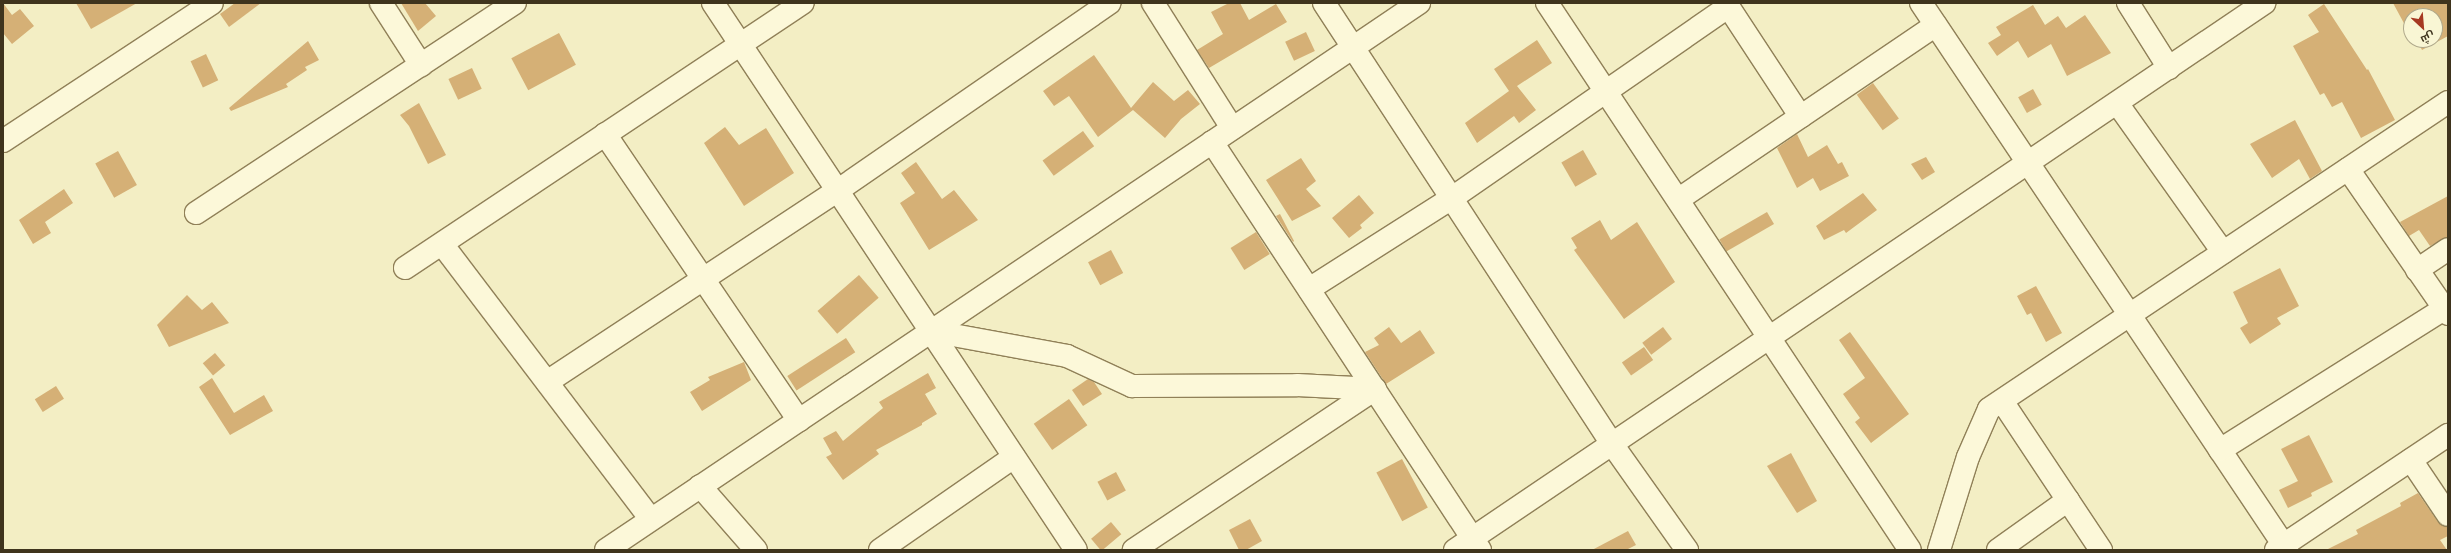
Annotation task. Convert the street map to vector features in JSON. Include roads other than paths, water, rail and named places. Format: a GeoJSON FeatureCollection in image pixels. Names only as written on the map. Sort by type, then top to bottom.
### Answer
{"type":"FeatureCollection","features":[{"type":"Feature","properties":{"kind":"street"},"geometry":{"type":"LineString","coordinates":[[3,141],[212,3]]}},
{"type":"Feature","properties":{"kind":"street"},"geometry":{"type":"LineString","coordinates":[[382,3],[421,65]]}},
{"type":"Feature","properties":{"kind":"street"},"geometry":{"type":"LineString","coordinates":[[196,213],[515,3]]}},
{"type":"Feature","properties":{"kind":"street"},"geometry":{"type":"LineString","coordinates":[[713,3],[1076,550]]}},
{"type":"Feature","properties":{"kind":"street"},"geometry":{"type":"LineString","coordinates":[[405,268],[740,44],[804,3]]}},
{"type":"Feature","properties":{"kind":"street"},"geometry":{"type":"LineString","coordinates":[[548,382],[837,191],[1110,3]]}},
{"type":"Feature","properties":{"kind":"street"},"geometry":{"type":"LineString","coordinates":[[1152,3],[1232,128]]}},
{"type":"Feature","properties":{"kind":"street"},"geometry":{"type":"LineString","coordinates":[[1324,3],[1612,444],[1687,550]]}},
{"type":"Feature","properties":{"kind":"street"},"geometry":{"type":"LineString","coordinates":[[606,550],[1419,3]]}},
{"type":"Feature","properties":{"kind":"street"},"geometry":{"type":"LineString","coordinates":[[1547,3],[1771,337],[1910,550]]}},
{"type":"Feature","properties":{"kind":"street"},"geometry":{"type":"LineString","coordinates":[[1921,3],[2220,450],[2282,548],[2448,435]]}},
{"type":"Feature","properties":{"kind":"street"},"geometry":{"type":"LineString","coordinates":[[2128,3],[2169,68]]}},
{"type":"Feature","properties":{"kind":"street"},"geometry":{"type":"LineString","coordinates":[[1212,142],[1375,389],[1469,546],[1612,444],[2264,3]]}},
{"type":"Feature","properties":{"kind":"street"},"geometry":{"type":"LineString","coordinates":[[1309,289],[1452,198],[1727,5],[1801,117]]}},
{"type":"Feature","properties":{"kind":"street"},"geometry":{"type":"LineString","coordinates":[[1679,199],[1936,25]]}},
{"type":"Feature","properties":{"kind":"street"},"geometry":{"type":"LineString","coordinates":[[1939,550],[1968,457],[1989,409],[2448,102]]}},
{"type":"Feature","properties":{"kind":"street"},"geometry":{"type":"LineString","coordinates":[[2117,103],[2223,252]]}},
{"type":"Feature","properties":{"kind":"street"},"geometry":{"type":"LineString","coordinates":[[605,134],[799,420]]}},
{"type":"Feature","properties":{"kind":"street"},"geometry":{"type":"LineString","coordinates":[[2220,450],[2446,312],[2348,169]]}},
{"type":"Feature","properties":{"kind":"street"},"geometry":{"type":"LineString","coordinates":[[442,244],[651,519]]}},
{"type":"Feature","properties":{"kind":"street"},"geometry":{"type":"LineString","coordinates":[[2418,270],[2448,249]]}},
{"type":"Feature","properties":{"kind":"street"},"geometry":{"type":"LineString","coordinates":[[931,331],[1067,356],[1132,386],[1297,385],[1375,389]]}},
{"type":"Feature","properties":{"kind":"street"},"geometry":{"type":"LineString","coordinates":[[1134,550],[1375,389]]}},
{"type":"Feature","properties":{"kind":"street"},"geometry":{"type":"LineString","coordinates":[[2002,401],[2101,550]]}},
{"type":"Feature","properties":{"kind":"street"},"geometry":{"type":"LineString","coordinates":[[880,550],[1014,457]]}},
{"type":"Feature","properties":{"kind":"street"},"geometry":{"type":"LineString","coordinates":[[2411,460],[2448,515]]}},
{"type":"Feature","properties":{"kind":"street"},"geometry":{"type":"LineString","coordinates":[[700,486],[756,550]]}},
{"type":"Feature","properties":{"kind":"street"},"geometry":{"type":"LineString","coordinates":[[1998,550],[2068,500]]}}]}
